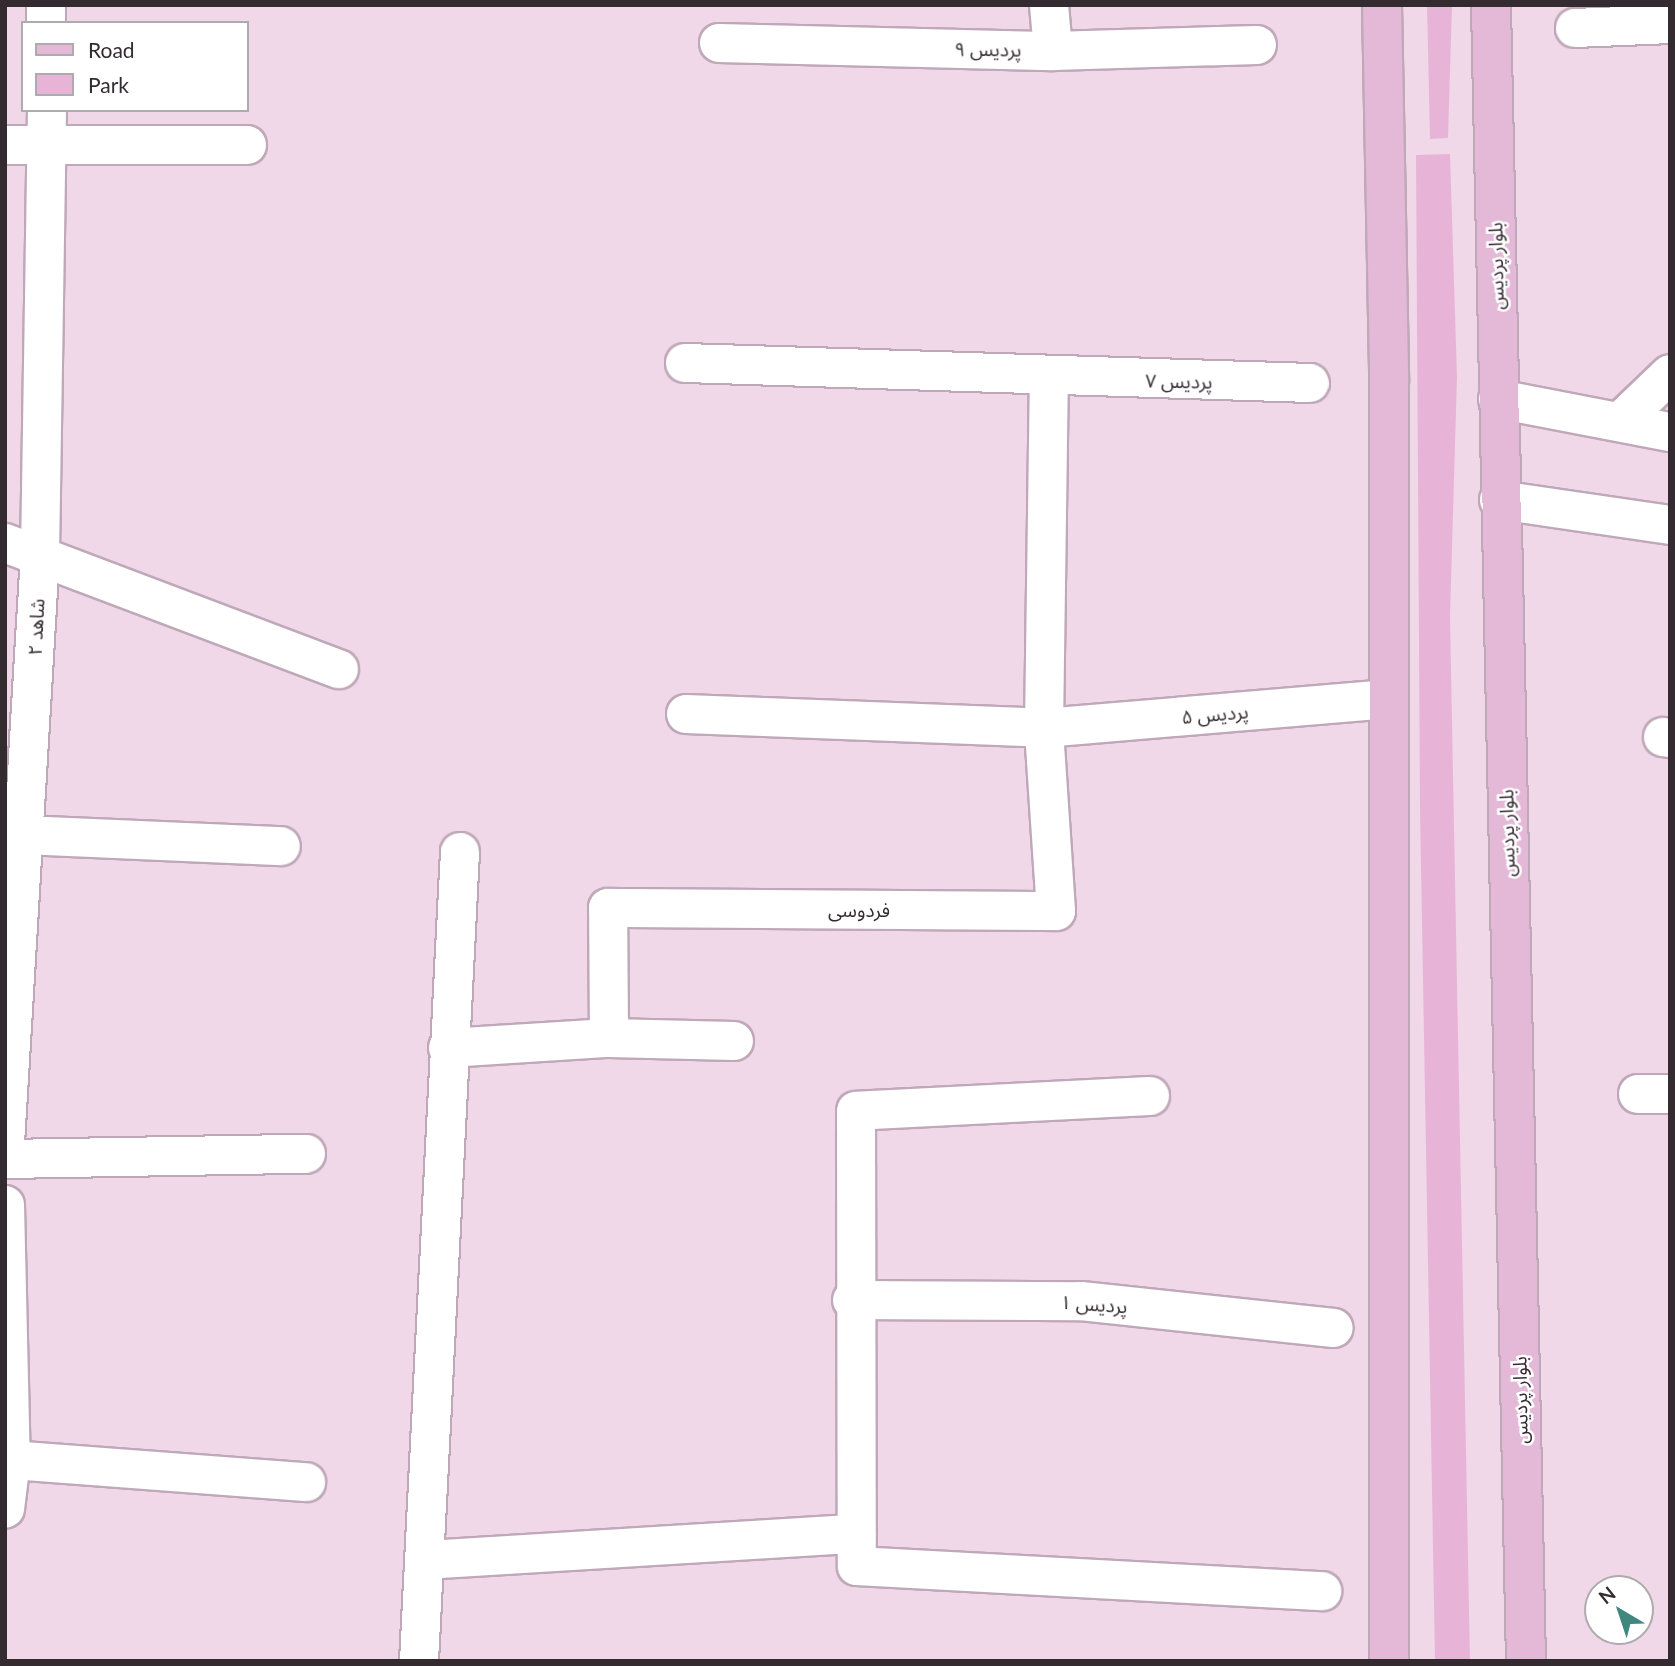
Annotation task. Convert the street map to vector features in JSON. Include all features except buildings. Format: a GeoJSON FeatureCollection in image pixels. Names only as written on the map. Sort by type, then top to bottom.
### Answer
{"type":"FeatureCollection","features":[{"type":"Feature","properties":{"kind":"main road"},"geometry":{"type":"LineString","coordinates":[[1382,5],[1389,1661]]}},
{"type":"Feature","properties":{"kind":"main road","name":"بلوار پردیس"},"geometry":{"type":"LineString","coordinates":[[1491,5],[1499,500],[1526,1661]]}},
{"type":"Feature","properties":{"kind":"street"},"geometry":{"type":"LineString","coordinates":[[1049,5],[1053,51]]}},
{"type":"Feature","properties":{"kind":"street"},"geometry":{"type":"LineString","coordinates":[[1575,28],[1670,24]]}},
{"type":"Feature","properties":{"kind":"street","name":"پردیس ۹"},"geometry":{"type":"LineString","coordinates":[[719,43],[1053,51],[1257,45]]}},
{"type":"Feature","properties":{"kind":"street","name":"شاهد ۲"},"geometry":{"type":"LineString","coordinates":[[5,1143],[25,835],[23,549],[47,112]]}},
{"type":"Feature","properties":{"kind":"street"},"geometry":{"type":"LineString","coordinates":[[5,145],[47,149],[247,145]]}},
{"type":"Feature","properties":{"kind":"street","name":"پردیس ۷"},"geometry":{"type":"LineString","coordinates":[[685,363],[1049,378],[1310,383]]}},
{"type":"Feature","properties":{"kind":"street"},"geometry":{"type":"LineString","coordinates":[[1620,422],[1670,374]]}},
{"type":"Feature","properties":{"kind":"street"},"geometry":{"type":"LineString","coordinates":[[1044,728],[1049,378]]}},
{"type":"Feature","properties":{"kind":"street"},"geometry":{"type":"LineString","coordinates":[[1498,399],[1670,432]]}},
{"type":"Feature","properties":{"kind":"street"},"geometry":{"type":"LineString","coordinates":[[1499,500],[1670,525]]}},
{"type":"Feature","properties":{"kind":"street"},"geometry":{"type":"LineString","coordinates":[[23,549],[339,669]]}},
{"type":"Feature","properties":{"kind":"street","name":"پردیس ۵"},"geometry":{"type":"LineString","coordinates":[[686,714],[1044,728],[1386,699]]}},
{"type":"Feature","properties":{"kind":"street","name":"فردوسی"},"geometry":{"type":"LineString","coordinates":[[609,1038],[608,908],[1056,911],[1044,728]]}},
{"type":"Feature","properties":{"kind":"street"},"geometry":{"type":"LineString","coordinates":[[25,835],[281,846]]}},
{"type":"Feature","properties":{"kind":"street"},"geometry":{"type":"LineString","coordinates":[[419,1661],[460,852]]}},
{"type":"Feature","properties":{"kind":"street"},"geometry":{"type":"LineString","coordinates":[[449,1048],[609,1038],[734,1041]]}},
{"type":"Feature","properties":{"kind":"street"},"geometry":{"type":"LineString","coordinates":[[856,1550],[852,1300],[856,1111],[1150,1096]]}},
{"type":"Feature","properties":{"kind":"street"},"geometry":{"type":"LineString","coordinates":[[5,1159],[306,1154]]}},
{"type":"Feature","properties":{"kind":"street"},"geometry":{"type":"LineString","coordinates":[[5,1205],[11,1460],[5,1509]]}},
{"type":"Feature","properties":{"kind":"street","name":"پردیس ۱"},"geometry":{"type":"LineString","coordinates":[[852,1300],[1080,1301],[1334,1328]]}},
{"type":"Feature","properties":{"kind":"street"},"geometry":{"type":"LineString","coordinates":[[11,1460],[306,1482]]}},
{"type":"Feature","properties":{"kind":"street"},"geometry":{"type":"LineString","coordinates":[[426,1560],[856,1550],[1322,1591]]}},
{"type":"Feature","properties":{"kind":"green space"},"geometry":{"type":"Polygon","coordinates":[[[1427,5],[1452,5],[1448,138],[1430,139],[1427,5]]]}},
{"type":"Feature","properties":{"kind":"green space"},"geometry":{"type":"Polygon","coordinates":[[[1450,154],[1457,377],[1450,617],[1470,1661],[1435,1661],[1420,810],[1416,155],[1450,154]]]}}]}
